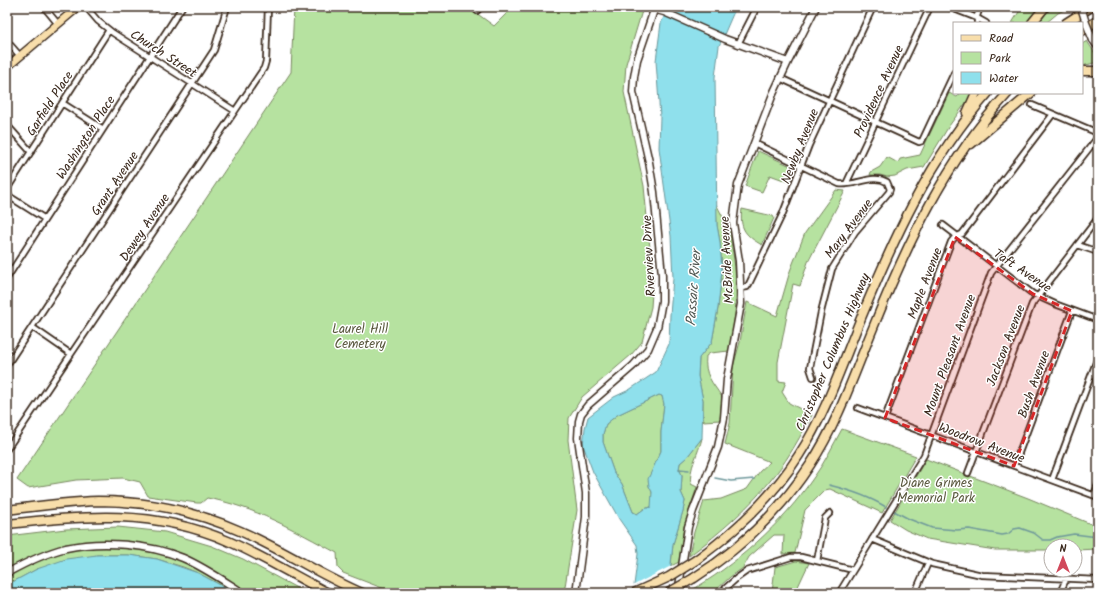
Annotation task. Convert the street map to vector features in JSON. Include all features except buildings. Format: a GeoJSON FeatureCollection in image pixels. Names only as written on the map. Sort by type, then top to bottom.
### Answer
{"type":"FeatureCollection","features":[{"type":"Feature","properties":{"kind":"highway"},"geometry":{"type":"LineString","coordinates":[[1033,22],[1045,7]]}},
{"type":"Feature","properties":{"kind":"highway"},"geometry":{"type":"LineString","coordinates":[[1068,22],[1091,7]]}},
{"type":"Feature","properties":{"kind":"highway"},"geometry":{"type":"LineString","coordinates":[[1083,30],[1098,20]]}},
{"type":"Feature","properties":{"kind":"highway"},"geometry":{"type":"LineString","coordinates":[[1083,30],[1098,25]]}},
{"type":"Feature","properties":{"kind":"highway"},"geometry":{"type":"LineString","coordinates":[[1083,71],[1098,72]]}},
{"type":"Feature","properties":{"kind":"highway"},"geometry":{"type":"LineString","coordinates":[[960,128],[976,94]]}},
{"type":"Feature","properties":{"kind":"highway","name":"Christopher Columbus Highway"},"geometry":{"type":"LineString","coordinates":[[634,593],[669,577],[696,560],[728,536],[751,515],[772,492],[799,455],[827,401],[879,274],[902,226],[928,177],[960,128],[987,94]]}},
{"type":"Feature","properties":{"kind":"highway"},"geometry":{"type":"LineString","coordinates":[[668,593],[694,578],[731,552],[755,531],[778,506],[810,466],[840,409],[889,288],[934,198],[962,151],[984,121],[1007,94]]}},
{"type":"Feature","properties":{"kind":"highway"},"geometry":{"type":"LineString","coordinates":[[962,151],[1030,94]]}},
{"type":"Feature","properties":{"kind":"highway"},"geometry":{"type":"LineString","coordinates":[[7,510],[98,501],[141,504],[179,510],[210,519],[240,531],[333,580],[362,593]]}},
{"type":"Feature","properties":{"kind":"highway"},"geometry":{"type":"LineString","coordinates":[[7,524],[104,516],[136,517],[166,522],[198,530],[227,540],[328,593]]}},
{"type":"Feature","properties":{"kind":"main road"},"geometry":{"type":"LineString","coordinates":[[7,67],[78,7]]}},
{"type":"Feature","properties":{"kind":"street"},"geometry":{"type":"LineString","coordinates":[[44,7],[58,24]]}},
{"type":"Feature","properties":{"kind":"street","name":"Church Street"},"geometry":{"type":"LineString","coordinates":[[86,7],[98,21],[109,30],[235,111]]}},
{"type":"Feature","properties":{"kind":"street","name":"Washington Place"},"geometry":{"type":"LineString","coordinates":[[7,278],[182,7]]}},
{"type":"Feature","properties":{"kind":"street","name":"Grant Avenue"},"geometry":{"type":"LineString","coordinates":[[7,365],[217,46],[227,7]]}},
{"type":"Feature","properties":{"kind":"street","name":"Dewey Avenue"},"geometry":{"type":"LineString","coordinates":[[7,449],[235,111],[265,64],[268,7]]}},
{"type":"Feature","properties":{"kind":"street"},"geometry":{"type":"LineString","coordinates":[[646,7],[654,8],[738,44],[788,62]]}},
{"type":"Feature","properties":{"kind":"street"},"geometry":{"type":"LineString","coordinates":[[738,44],[757,7]]}},
{"type":"Feature","properties":{"kind":"street","name":"McBride Avenue"},"geometry":{"type":"LineString","coordinates":[[678,593],[691,516],[718,447],[722,430],[727,379],[740,310],[741,288],[739,261],[733,223],[738,185],[780,78],[816,7]]}},
{"type":"Feature","properties":{"kind":"street","name":"Newby Avenue"},"geometry":{"type":"LineString","coordinates":[[741,288],[747,287],[749,284],[783,213],[809,144],[873,7]]}},
{"type":"Feature","properties":{"kind":"street","name":"Providence Avenue"},"geometry":{"type":"LineString","coordinates":[[846,184],[930,7]]}},
{"type":"Feature","properties":{"kind":"street"},"geometry":{"type":"LineString","coordinates":[[949,7],[977,20],[980,7]]}},
{"type":"Feature","properties":{"kind":"street"},"geometry":{"type":"LineString","coordinates":[[1081,7],[1093,40],[1098,47]]}},
{"type":"Feature","properties":{"kind":"street","name":"Riverview Drive"},"geometry":{"type":"LineString","coordinates":[[576,593],[586,517],[586,493],[577,433],[581,414],[588,405],[633,366],[644,354],[655,336],[661,310],[662,275],[655,197],[633,84],[638,60],[654,8]]}},
{"type":"Feature","properties":{"kind":"street","name":"Garfield Place"},"geometry":{"type":"LineString","coordinates":[[7,189],[109,30]]}},
{"type":"Feature","properties":{"kind":"street"},"geometry":{"type":"LineString","coordinates":[[7,41],[20,56]]}},
{"type":"Feature","properties":{"kind":"street"},"geometry":{"type":"LineString","coordinates":[[780,78],[919,142],[922,141],[953,75]]}},
{"type":"Feature","properties":{"kind":"street"},"geometry":{"type":"LineString","coordinates":[[62,104],[103,129]]}},
{"type":"Feature","properties":{"kind":"street"},"geometry":{"type":"LineString","coordinates":[[1032,105],[1098,133]]}},
{"type":"Feature","properties":{"kind":"street","name":"Maple Avenue"},"geometry":{"type":"LineString","coordinates":[[885,418],[954,238],[962,234],[1053,114]]}},
{"type":"Feature","properties":{"kind":"street"},"geometry":{"type":"LineString","coordinates":[[7,125],[31,152]]}},
{"type":"Feature","properties":{"kind":"street","name":"Mount Pleasant Avenue"},"geometry":{"type":"LineString","coordinates":[[839,593],[922,458],[988,278],[1098,137]]}},
{"type":"Feature","properties":{"kind":"street"},"geometry":{"type":"LineString","coordinates":[[754,143],[837,183],[846,184]]}},
{"type":"Feature","properties":{"kind":"street","name":"Mary Avenue"},"geometry":{"type":"LineString","coordinates":[[813,377],[810,368],[821,312],[832,269],[856,232],[890,192],[887,182],[880,179],[846,184]]}},
{"type":"Feature","properties":{"kind":"street"},"geometry":{"type":"LineString","coordinates":[[7,195],[45,220]]}},
{"type":"Feature","properties":{"kind":"street","name":"Jackson Avenue"},"geometry":{"type":"LineString","coordinates":[[968,472],[1030,307],[1098,218]]}},
{"type":"Feature","properties":{"kind":"street","name":"Taft Avenue"},"geometry":{"type":"LineString","coordinates":[[943,225],[1038,296],[1072,311],[1098,320]]}},
{"type":"Feature","properties":{"kind":"street"},"geometry":{"type":"LineString","coordinates":[[1077,245],[1098,252]]}},
{"type":"Feature","properties":{"kind":"street","name":"Bush Avenue"},"geometry":{"type":"LineString","coordinates":[[1014,466],[1072,311]]}},
{"type":"Feature","properties":{"kind":"street"},"geometry":{"type":"LineString","coordinates":[[32,327],[71,354]]}},
{"type":"Feature","properties":{"kind":"street"},"geometry":{"type":"LineString","coordinates":[[1052,480],[1098,357]]}},
{"type":"Feature","properties":{"kind":"street","name":"Woodrow Avenue"},"geometry":{"type":"LineString","coordinates":[[858,408],[1096,496]]}},
{"type":"Feature","properties":{"kind":"street"},"geometry":{"type":"LineString","coordinates":[[1096,496],[1098,485]]}},
{"type":"Feature","properties":{"kind":"street"},"geometry":{"type":"LineString","coordinates":[[817,561],[825,518],[830,513]]}},
{"type":"Feature","properties":{"kind":"street"},"geometry":{"type":"LineString","coordinates":[[872,539],[928,563],[987,576],[1098,580]]}},
{"type":"Feature","properties":{"kind":"street"},"geometry":{"type":"LineString","coordinates":[[7,573],[47,555],[67,548],[100,545],[130,545],[157,550],[183,558],[243,593]]}},
{"type":"Feature","properties":{"kind":"street"},"geometry":{"type":"LineString","coordinates":[[720,593],[741,574],[791,557],[801,557],[853,570]]}},
{"type":"Feature","properties":{"kind":"street"},"geometry":{"type":"LineString","coordinates":[[915,593],[928,563]]}},
{"type":"Feature","properties":{"kind":"street"},"geometry":{"type":"LineString","coordinates":[[1060,593],[1066,579]]}},
{"type":"Feature","properties":{"kind":"highlighted area"},"geometry":{"type":"Polygon","coordinates":[[[955,237],[1033,294],[1072,311],[1014,466],[885,418],[955,237]]]}},
{"type":"Feature","properties":{"kind":"green space","name":"Laurel Hill Cemetery"},"geometry":{"type":"Polygon","coordinates":[[[294,7],[468,7],[494,26],[513,7],[630,7],[642,11],[626,64],[624,92],[644,186],[653,280],[651,307],[642,342],[631,355],[582,397],[569,418],[568,440],[577,510],[564,593],[395,593],[343,573],[338,568],[337,553],[274,520],[241,507],[207,498],[201,503],[197,503],[148,496],[140,482],[123,478],[76,480],[28,488],[17,480],[291,72],[294,7]]]}},
{"type":"Feature","properties":{"kind":"green space"},"geometry":{"type":"Polygon","coordinates":[[[1022,7],[1041,7],[1029,22],[1013,22],[1022,7]]]}},
{"type":"Feature","properties":{"kind":"green space"},"geometry":{"type":"Polygon","coordinates":[[[1051,7],[1070,7],[1058,13],[1047,22],[1040,22],[1051,7]]]}},
{"type":"Feature","properties":{"kind":"green space"},"geometry":{"type":"Polygon","coordinates":[[[1087,41],[1098,58],[1098,62],[1083,66],[1083,43],[1087,41]]]}},
{"type":"Feature","properties":{"kind":"green space"},"geometry":{"type":"Polygon","coordinates":[[[949,93],[957,97],[960,94],[972,94],[949,126],[924,167],[907,170],[895,176],[887,177],[870,175],[871,172],[880,167],[887,157],[898,163],[900,159],[920,155],[949,93]]]}},
{"type":"Feature","properties":{"kind":"green space"},"geometry":{"type":"Polygon","coordinates":[[[758,151],[795,168],[789,182],[770,175],[762,192],[745,186],[758,151]]]}},
{"type":"Feature","properties":{"kind":"green space"},"geometry":{"type":"Polygon","coordinates":[[[836,190],[845,191],[808,262],[800,286],[793,284],[778,362],[778,381],[786,382],[782,392],[789,403],[812,415],[786,460],[756,498],[712,538],[689,556],[694,532],[704,501],[721,499],[747,489],[760,471],[770,462],[725,444],[730,423],[733,367],[740,342],[747,302],[777,316],[790,271],[805,233],[836,190]]]}},
{"type":"Feature","properties":{"kind":"green space"},"geometry":{"type":"Polygon","coordinates":[[[716,204],[726,223],[730,236],[735,267],[736,303],[729,351],[710,353],[706,356],[706,368],[712,382],[722,397],[720,420],[703,421],[703,400],[698,376],[699,358],[712,342],[718,308],[722,270],[716,204]]]}},
{"type":"Feature","properties":{"kind":"green space"},"geometry":{"type":"Polygon","coordinates":[[[742,209],[773,216],[774,218],[762,245],[745,231],[741,216],[742,209]]]}},
{"type":"Feature","properties":{"kind":"green space"},"geometry":{"type":"Polygon","coordinates":[[[659,395],[662,396],[664,404],[661,432],[661,451],[655,463],[649,486],[653,501],[651,507],[644,509],[637,514],[633,512],[622,484],[614,473],[603,442],[603,434],[606,424],[617,415],[659,395]]]}},
{"type":"Feature","properties":{"kind":"green space"},"geometry":{"type":"Polygon","coordinates":[[[842,429],[916,456],[882,513],[830,489],[825,490],[805,510],[795,553],[783,554],[784,535],[774,535],[749,557],[743,568],[730,577],[713,593],[687,593],[723,570],[773,527],[788,511],[814,477],[842,429]]]}},
{"type":"Feature","properties":{"kind":"green space"},"geometry":{"type":"Polygon","coordinates":[[[702,438],[692,467],[690,478],[691,484],[697,487],[684,526],[679,562],[671,566],[673,544],[685,501],[681,492],[682,475],[679,469],[680,463],[687,457],[702,438]]]}},
{"type":"Feature","properties":{"kind":"green space","name":"Diane Grimes Memorial Park"},"geometry":{"type":"Polygon","coordinates":[[[926,459],[1028,498],[1098,527],[1098,549],[1083,550],[1083,538],[1043,538],[1043,550],[995,550],[927,539],[906,530],[890,520],[926,459]]]}},
{"type":"Feature","properties":{"kind":"green space"},"geometry":{"type":"Polygon","coordinates":[[[118,527],[165,532],[212,546],[243,559],[306,593],[235,593],[198,573],[183,567],[157,559],[128,555],[97,555],[37,569],[7,585],[7,536],[66,529],[118,527]]]}},
{"type":"Feature","properties":{"kind":"green space"},"geometry":{"type":"Polygon","coordinates":[[[796,561],[809,563],[795,593],[772,593],[775,567],[796,561]]]}},
{"type":"Feature","properties":{"kind":"water","name":"Passaic River"},"geometry":{"type":"Polygon","coordinates":[[[669,7],[736,7],[719,46],[715,77],[717,225],[722,270],[718,308],[712,342],[699,358],[698,376],[703,400],[702,438],[687,457],[680,463],[679,469],[682,475],[681,492],[685,501],[673,544],[668,593],[633,593],[638,554],[637,545],[619,519],[593,472],[583,445],[588,417],[614,397],[629,390],[656,372],[669,344],[673,278],[671,236],[659,148],[660,117],[656,61],[661,23],[669,7]],[[659,395],[617,415],[606,424],[603,434],[603,442],[614,473],[622,484],[633,512],[637,514],[644,509],[651,507],[652,492],[648,479],[661,451],[661,432],[664,404],[662,396],[659,395]]]}},
{"type":"Feature","properties":{"kind":"water"},"geometry":{"type":"Polygon","coordinates":[[[97,555],[129,555],[157,559],[198,573],[235,593],[7,593],[7,585],[37,569],[66,559],[97,555]]]}},
{"type":"Feature","properties":{"kind":"pier"},"geometry":{"type":"Polygon","coordinates":[[[673,565],[670,593],[631,593],[632,586],[673,565]]]}},
{"type":"Feature","properties":{"kind":"waterway"},"geometry":{"type":"LineString","coordinates":[[679,469],[689,470]]}},
{"type":"Feature","properties":{"kind":"waterway"},"geometry":{"type":"LineString","coordinates":[[715,478],[731,481],[754,479]]}},
{"type":"Feature","properties":{"kind":"waterway"},"geometry":{"type":"LineString","coordinates":[[829,485],[858,494],[886,507]]}},
{"type":"Feature","properties":{"kind":"waterway"},"geometry":{"type":"LineString","coordinates":[[894,511],[932,528],[957,530],[969,529],[1002,535],[1008,534],[1014,529],[1020,528],[1034,533],[1043,540],[1050,540],[1057,537],[1074,534],[1098,537]]}}]}
